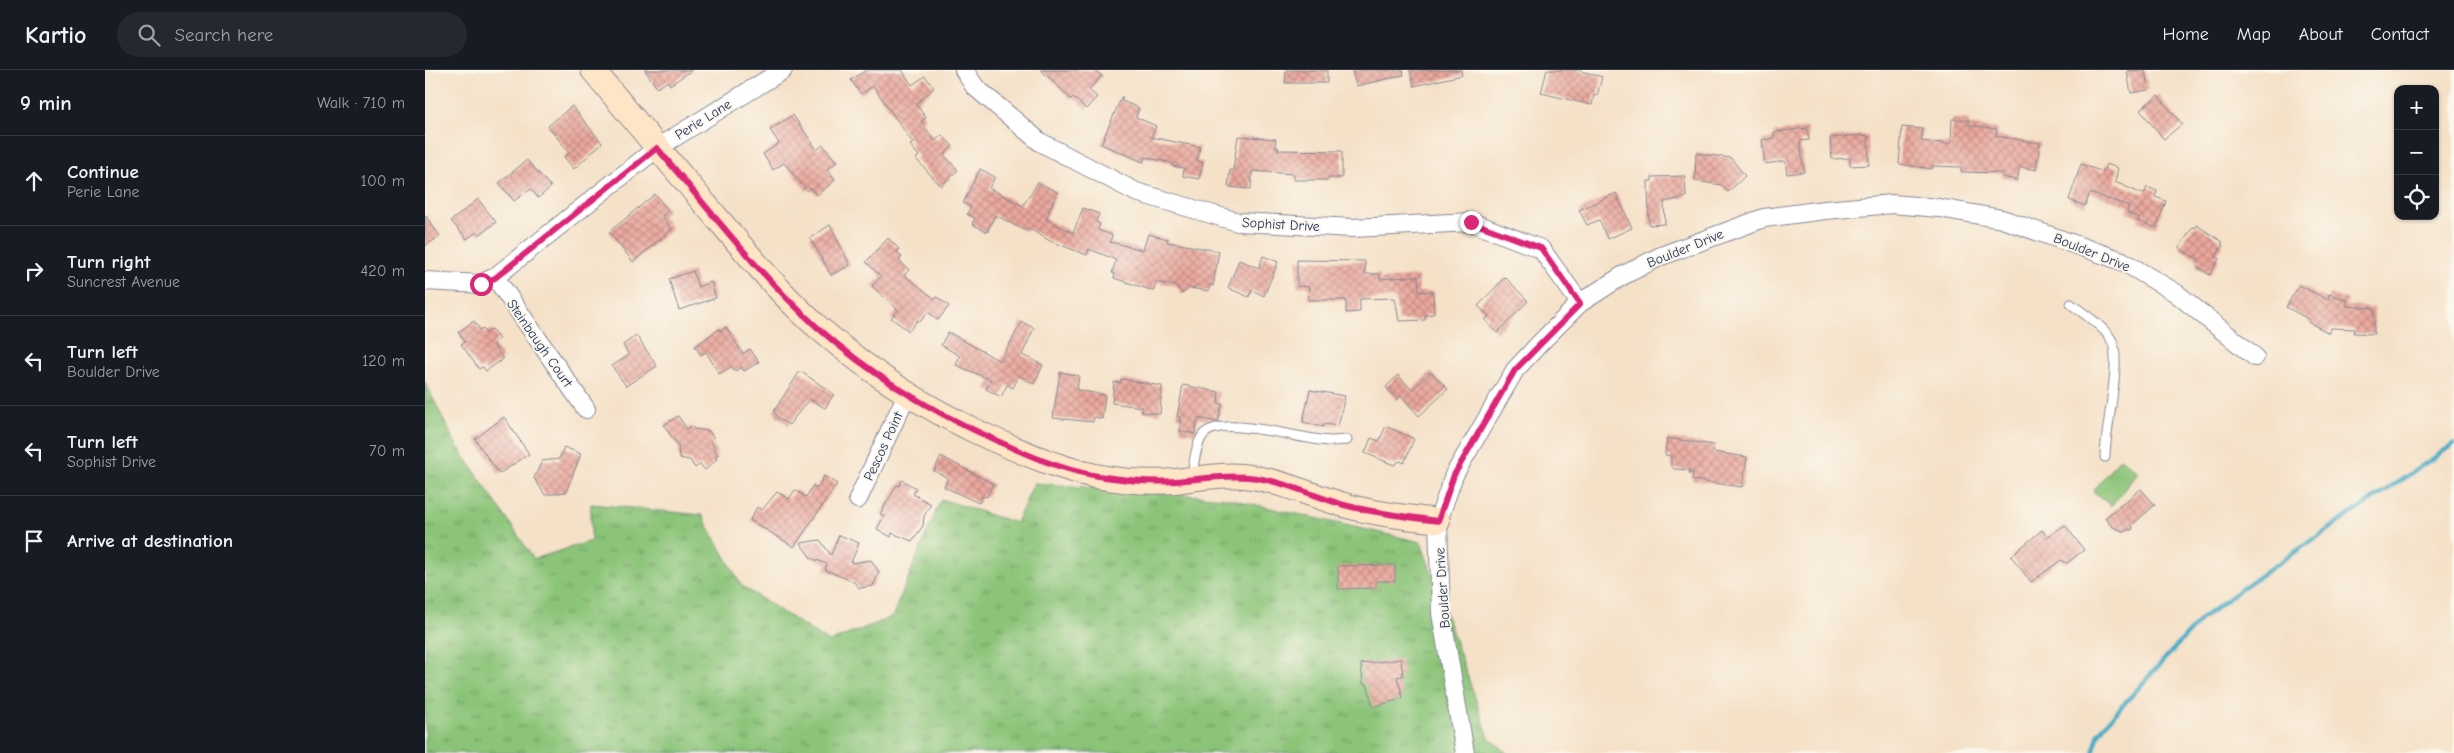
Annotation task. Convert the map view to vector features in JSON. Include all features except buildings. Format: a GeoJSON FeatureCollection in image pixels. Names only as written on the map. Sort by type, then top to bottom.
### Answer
{"type":"FeatureCollection","features":[{"type":"Feature","properties":{"kind":"street"},"geometry":{"type":"LineString","coordinates":[[593,70],[773,283],[818,328],[859,361],[907,394],[957,423],[1015,450],[1060,467],[1095,476],[1137,481],[1191,479],[1210,476],[1249,477],[1293,486],[1343,504],[1387,514],[1438,521]]}},
{"type":"Feature","properties":{"kind":"street","name":"Perie Lane"},"geometry":{"type":"LineString","coordinates":[[425,281],[481,284],[495,278],[657,148],[783,70]]}},
{"type":"Feature","properties":{"kind":"street","name":"Sophist Drive"},"geometry":{"type":"LineString","coordinates":[[964,70],[975,86],[1040,142],[1136,192],[1238,222],[1353,228],[1471,222],[1541,248],[1580,304]]}},
{"type":"Feature","properties":{"kind":"street","name":"Boulder Drive"},"geometry":{"type":"LineString","coordinates":[[1465,753],[1441,613],[1438,521],[1454,475],[1515,370],[1580,304],[1622,276],[1661,256],[1764,218],[1892,204],[1939,208],[2002,219],[2122,261],[2176,293],[2255,358]]}},
{"type":"Feature","properties":{"kind":"street","name":"Steinbaugh Court"},"geometry":{"type":"LineString","coordinates":[[495,278],[586,409]]}},
{"type":"Feature","properties":{"kind":"street","name":"Pescos Point"},"geometry":{"type":"LineString","coordinates":[[858,499],[907,394]]}},
{"type":"Feature","properties":{"kind":"lane"},"geometry":{"type":"LineString","coordinates":[[2071,304],[2106,333],[2115,348],[2117,363],[2110,405],[2105,456]]}},
{"type":"Feature","properties":{"kind":"lane"},"geometry":{"type":"LineString","coordinates":[[1191,479],[1201,439],[1212,429],[1223,426],[1280,432],[1330,441],[1347,440]]}},
{"type":"Feature","properties":{"kind":"green space"},"geometry":{"type":"Polygon","coordinates":[[[425,382],[454,441],[534,559],[591,541],[591,504],[702,515],[742,586],[829,642],[892,617],[941,499],[1016,523],[1034,483],[1226,498],[1421,542],[1489,738],[1508,753],[425,753],[425,382]]]}},
{"type":"Feature","properties":{"kind":"green space"},"geometry":{"type":"Polygon","coordinates":[[[2120,458],[2138,472],[2111,506],[2093,491],[2120,458]]]}},
{"type":"Feature","properties":{"kind":"waterway"},"geometry":{"type":"LineString","coordinates":[[2093,753],[2099,733],[2104,726],[2200,620],[2242,588],[2454,444]]}},
{"type":"Feature","properties":{"kind":"route"},"geometry":{"type":"LineString","coordinates":[[481,284],[495,278],[657,148],[773,283],[818,328],[859,361],[907,394],[957,423],[1015,450],[1060,467],[1095,476],[1137,481],[1173,481],[1210,476],[1249,477],[1293,486],[1343,504],[1387,514],[1438,521],[1454,475],[1485,417],[1515,370],[1580,304],[1541,248],[1471,222]]}}]}
